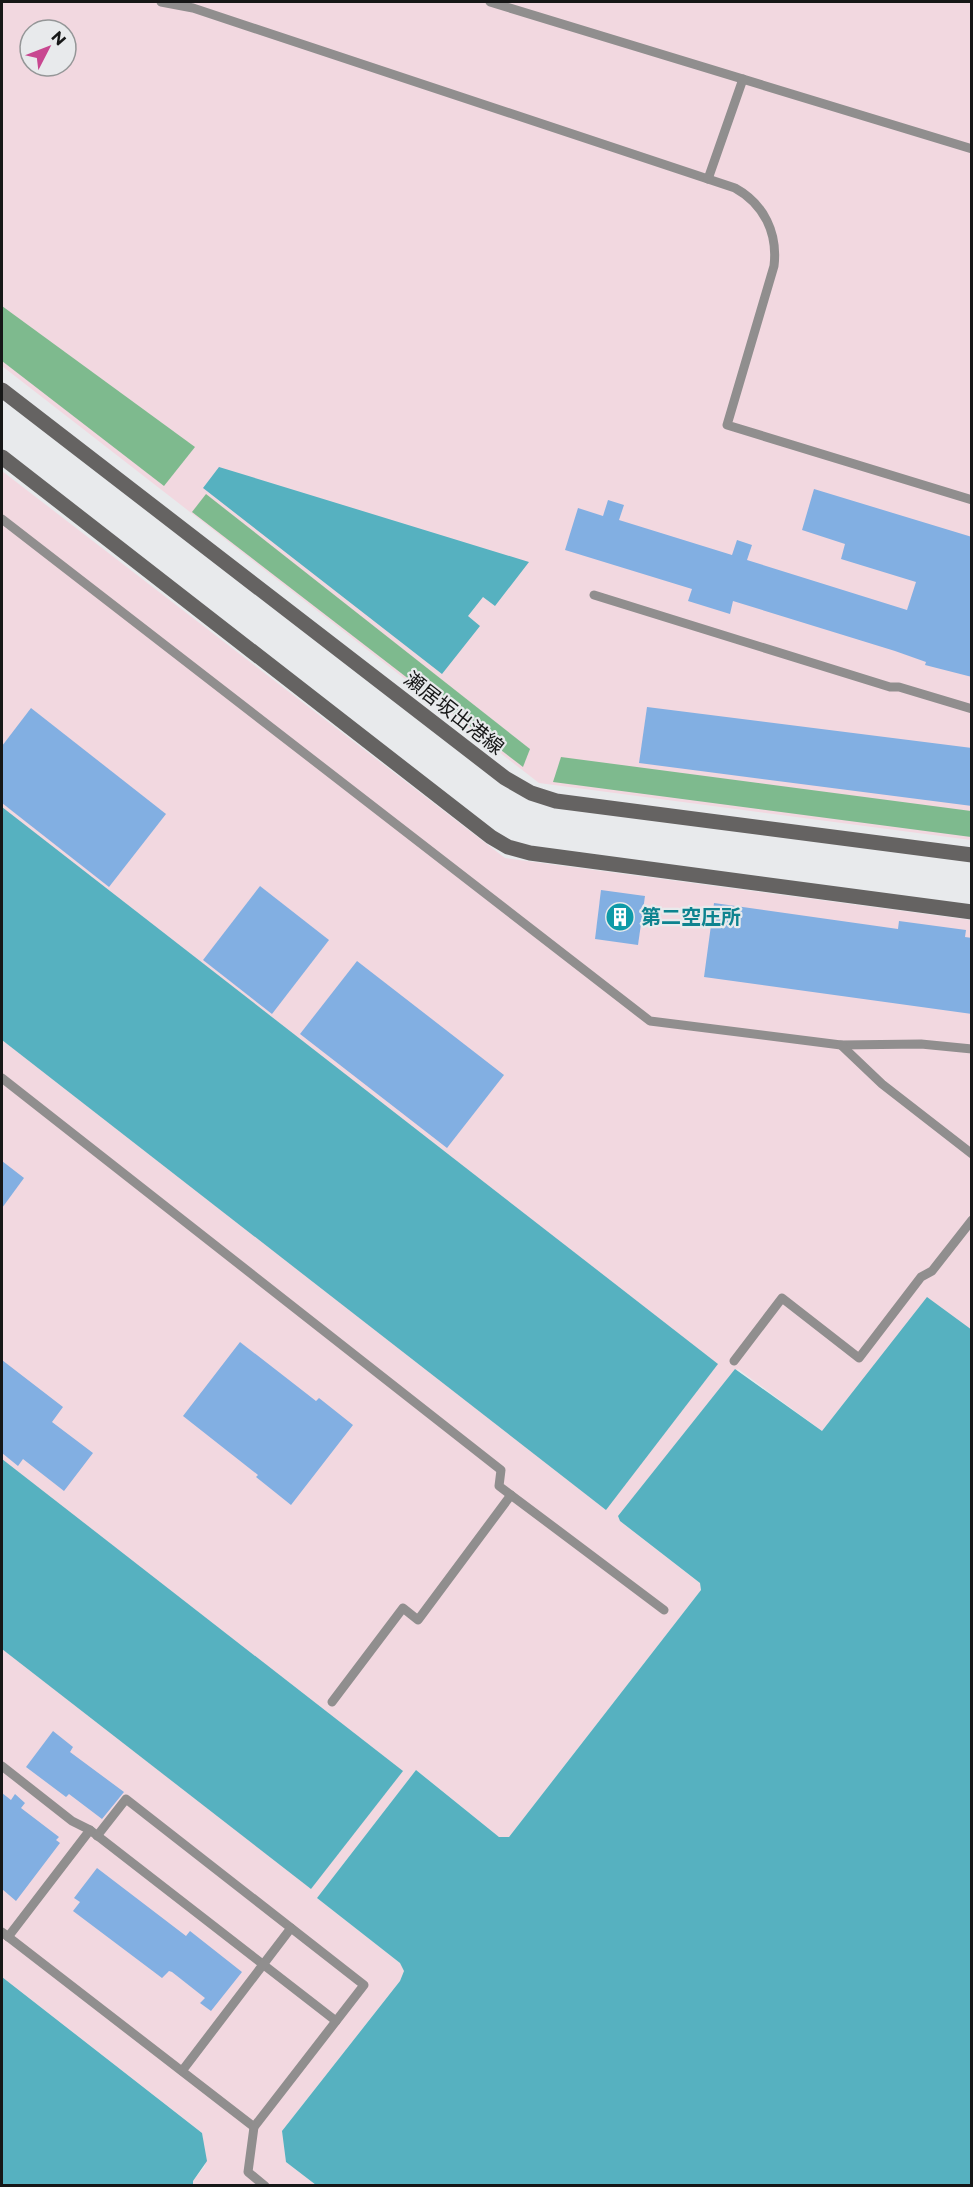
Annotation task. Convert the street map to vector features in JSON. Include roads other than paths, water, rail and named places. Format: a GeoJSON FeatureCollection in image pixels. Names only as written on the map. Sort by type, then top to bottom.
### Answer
{"type":"FeatureCollection","features":[{"type":"Feature","properties":{"kind":"main road","name":"瀬居坂出港線"},"geometry":{"type":"LineString","coordinates":[[2,390],[505,778],[531,793],[556,801],[972,855]]}},
{"type":"Feature","properties":{"kind":"main road"},"geometry":{"type":"LineString","coordinates":[[2,457],[491,837],[508,847],[530,853],[972,912]]}},
{"type":"Feature","properties":{"kind":"lane"},"geometry":{"type":"LineString","coordinates":[[161,2],[193,8],[735,188],[760,206],[776,249],[774,266],[727,425],[972,500]]}},
{"type":"Feature","properties":{"kind":"lane"},"geometry":{"type":"LineString","coordinates":[[490,2],[972,149]]}},
{"type":"Feature","properties":{"kind":"lane"},"geometry":{"type":"LineString","coordinates":[[708,179],[743,79]]}},
{"type":"Feature","properties":{"kind":"lane"},"geometry":{"type":"LineString","coordinates":[[2,519],[650,1021],[841,1045],[921,1044],[972,1049]]}},
{"type":"Feature","properties":{"kind":"lane"},"geometry":{"type":"LineString","coordinates":[[594,595],[890,687],[899,687],[972,709]]}},
{"type":"Feature","properties":{"kind":"lane"},"geometry":{"type":"LineString","coordinates":[[841,1045],[882,1084],[972,1154]]}},
{"type":"Feature","properties":{"kind":"lane"},"geometry":{"type":"LineString","coordinates":[[2,1078],[501,1470],[499,1486],[664,1610]]}},
{"type":"Feature","properties":{"kind":"lane"},"geometry":{"type":"LineString","coordinates":[[734,1361],[782,1298],[859,1358],[921,1277],[932,1271],[972,1220]]}},
{"type":"Feature","properties":{"kind":"lane"},"geometry":{"type":"LineString","coordinates":[[332,1702],[403,1608],[418,1620],[511,1496]]}},
{"type":"Feature","properties":{"kind":"lane"},"geometry":{"type":"LineString","coordinates":[[2,1766],[72,1821],[94,1833],[336,2021]]}},
{"type":"Feature","properties":{"kind":"lane"},"geometry":{"type":"LineString","coordinates":[[254,2127],[5,1934],[126,1799],[364,1985],[254,2127],[248,2172],[265,2186]]}},
{"type":"Feature","properties":{"kind":"lane"},"geometry":{"type":"LineString","coordinates":[[182,2072],[291,1928]]}},
{"type":"Feature","properties":{"kind":"water"},"geometry":{"type":"Polygon","coordinates":[[[219,467],[529,562],[495,606],[483,597],[468,616],[480,626],[442,674],[203,488],[219,467]]]}},
{"type":"Feature","properties":{"kind":"water"},"geometry":{"type":"Polygon","coordinates":[[[2,807],[718,1364],[606,1510],[2,1040],[2,807]]]}},
{"type":"Feature","properties":{"kind":"water"},"geometry":{"type":"Polygon","coordinates":[[[927,1297],[972,1330],[971,2185],[316,2185],[286,2162],[282,2131],[400,1981],[404,1971],[400,1963],[317,1898],[416,1770],[499,1837],[509,1837],[701,1590],[700,1583],[620,1521],[618,1516],[735,1369],[822,1431],[927,1297]]]}},
{"type":"Feature","properties":{"kind":"water"},"geometry":{"type":"Polygon","coordinates":[[[2,1459],[403,1771],[311,1889],[2,1649],[2,1459]]]}},
{"type":"Feature","properties":{"kind":"water"},"geometry":{"type":"Polygon","coordinates":[[[2,1977],[202,2133],[207,2161],[193,2181],[193,2185],[2,2185],[2,1977]]]}},
{"type":"Feature","properties":{"kind":"place","name":"第二空圧所"},"geometry":{"type":"Point","coordinates":[620,917]}}]}
